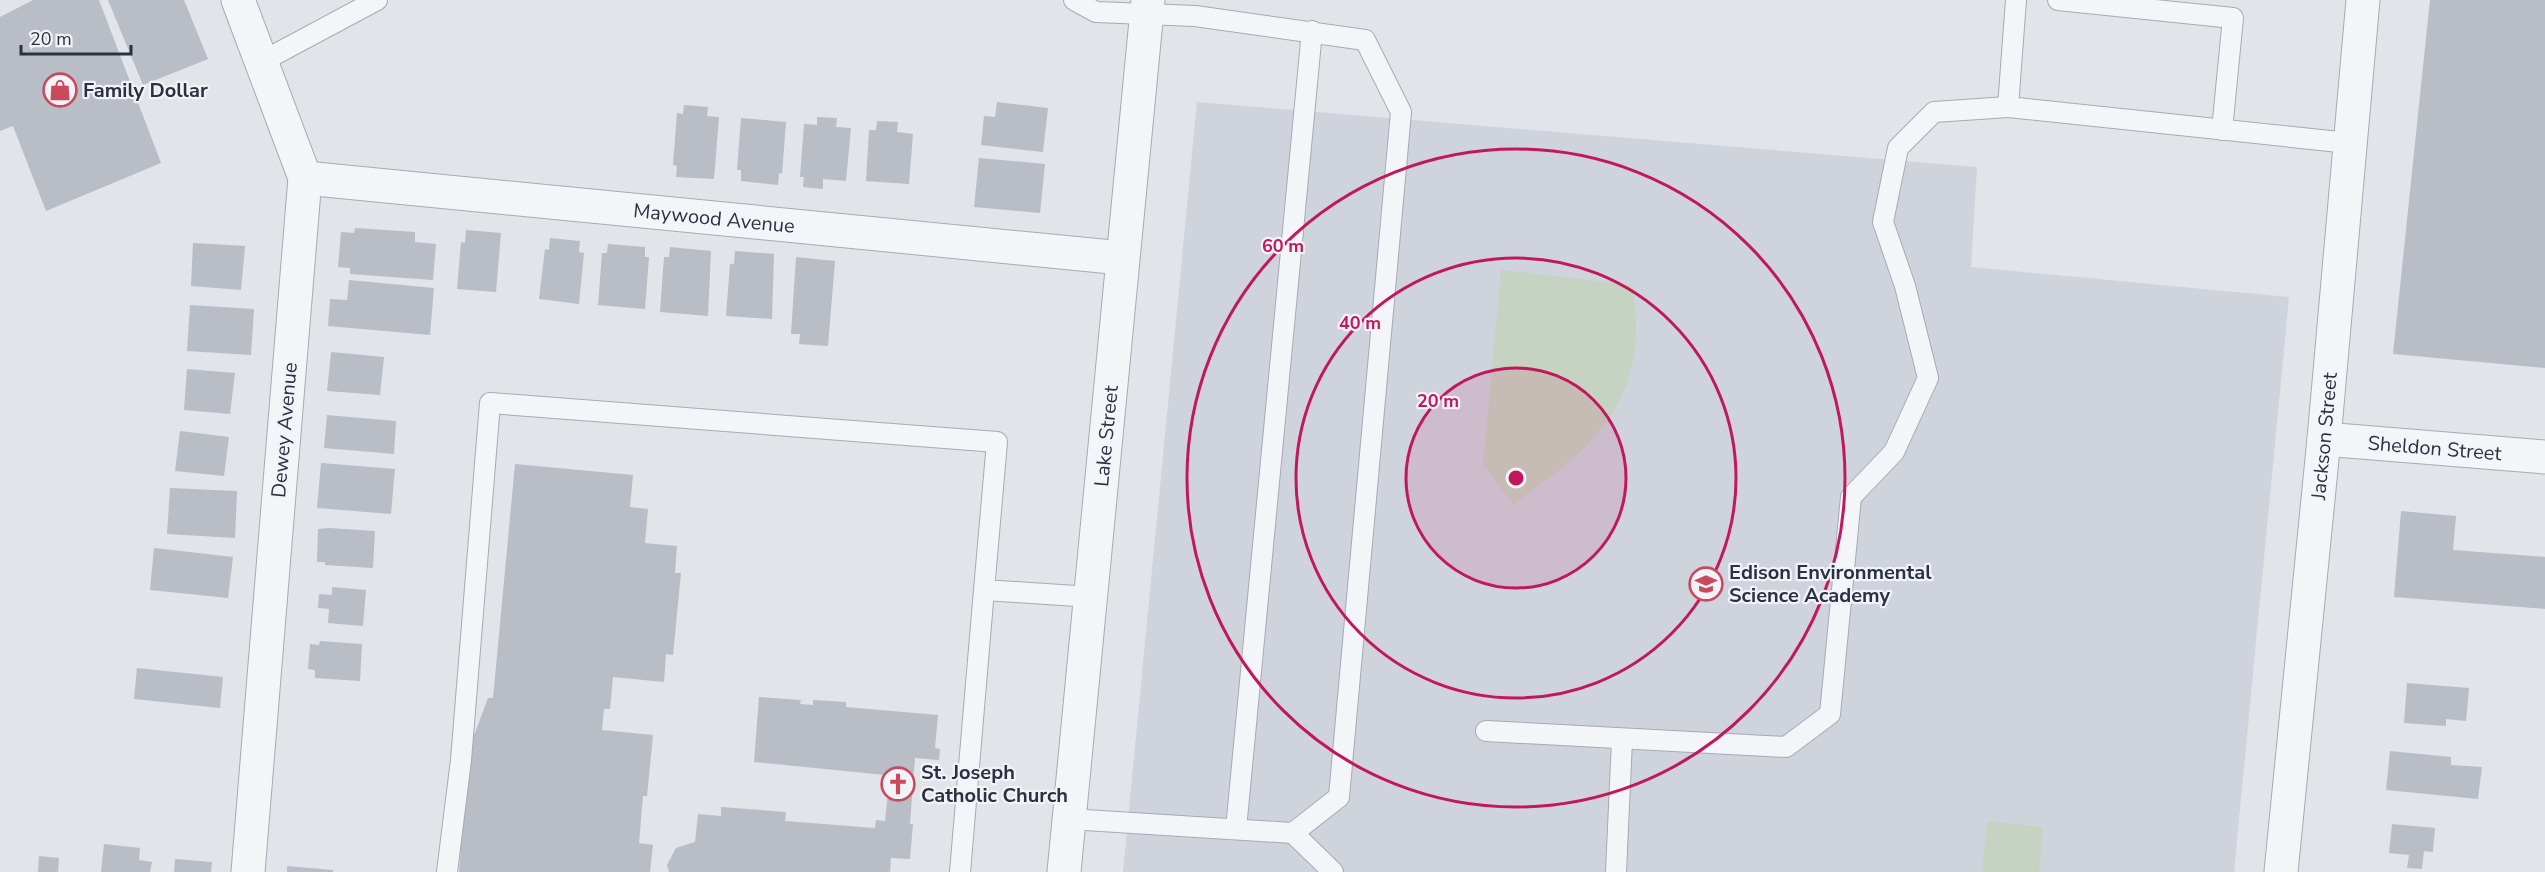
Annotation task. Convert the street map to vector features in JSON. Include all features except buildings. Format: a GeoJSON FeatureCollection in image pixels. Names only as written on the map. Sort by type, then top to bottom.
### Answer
{"type":"FeatureCollection","features":[{"type":"Feature","properties":{"kind":"street","name":"Dewey Avenue"},"geometry":{"type":"LineString","coordinates":[[238,0],[305,178],[248,872]]}},
{"type":"Feature","properties":{"kind":"street","name":"Jackson Street"},"geometry":{"type":"LineString","coordinates":[[2281,872],[2325,439],[2363,0]]}},
{"type":"Feature","properties":{"kind":"street","name":"Lake Street"},"geometry":{"type":"LineString","coordinates":[[1064,872],[1148,6]]}},
{"type":"Feature","properties":{"kind":"street","name":"Maywood Avenue"},"geometry":{"type":"LineString","coordinates":[[305,178],[1122,258]]}},
{"type":"Feature","properties":{"kind":"street","name":"Sheldon Street"},"geometry":{"type":"LineString","coordinates":[[2325,439],[2545,456]]}},
{"type":"Feature","properties":{"kind":"lane"},"geometry":{"type":"LineString","coordinates":[[261,62],[377,0]]}},
{"type":"Feature","properties":{"kind":"lane"},"geometry":{"type":"LineString","coordinates":[[1069,819],[1293,832],[1339,797],[1401,112],[1365,40],[1195,16],[1148,6],[1096,12],[1074,0]]}},
{"type":"Feature","properties":{"kind":"lane"},"geometry":{"type":"LineString","coordinates":[[2008,107],[2016,0]]}},
{"type":"Feature","properties":{"kind":"lane"},"geometry":{"type":"LineString","coordinates":[[2058,0],[2233,18],[2222,130]]}},
{"type":"Feature","properties":{"kind":"lane"},"geometry":{"type":"LineString","coordinates":[[1236,829],[1312,31]]}},
{"type":"Feature","properties":{"kind":"lane"},"geometry":{"type":"LineString","coordinates":[[1486,731],[1786,747],[1830,714],[1851,497],[1894,452],[1928,378],[1905,286],[1883,222],[1898,148],[1934,112],[2008,107],[2349,143]]}},
{"type":"Feature","properties":{"kind":"lane"},"geometry":{"type":"LineString","coordinates":[[447,872],[461,760],[490,403],[997,442],[960,872]]}},
{"type":"Feature","properties":{"kind":"lane"},"geometry":{"type":"LineString","coordinates":[[984,590],[1090,597]]}},
{"type":"Feature","properties":{"kind":"lane"},"geometry":{"type":"LineString","coordinates":[[1616,872],[1622,740]]}},
{"type":"Feature","properties":{"kind":"lane"},"geometry":{"type":"LineString","coordinates":[[1293,832],[1333,872]]}},
{"type":"Feature","properties":{"kind":"shaded area","name":"Edison Environmental Science Academy"},"geometry":{"type":"Polygon","coordinates":[[[1197,102],[1977,167],[1971,267],[2289,297],[2234,872],[1123,872],[1197,102]]]}},
{"type":"Feature","properties":{"kind":"green space"},"geometry":{"type":"Polygon","coordinates":[[[1501,270],[1633,285],[1636,320],[1633,361],[1625,388],[1613,412],[1580,452],[1513,504],[1483,465],[1501,270]]]}},
{"type":"Feature","properties":{"kind":"green space"},"geometry":{"type":"Polygon","coordinates":[[[1987,821],[2043,827],[2039,872],[1982,872],[1987,821]]]}},
{"type":"Feature","properties":{"kind":"place","name":"Family Dollar"},"geometry":{"type":"Point","coordinates":[60,90]}},
{"type":"Feature","properties":{"kind":"place","name":"Edison Environmental Science Academy"},"geometry":{"type":"Point","coordinates":[1706,584]}},
{"type":"Feature","properties":{"kind":"place","name":"St. Joseph Catholic Church"},"geometry":{"type":"Point","coordinates":[898,784]}}]}
